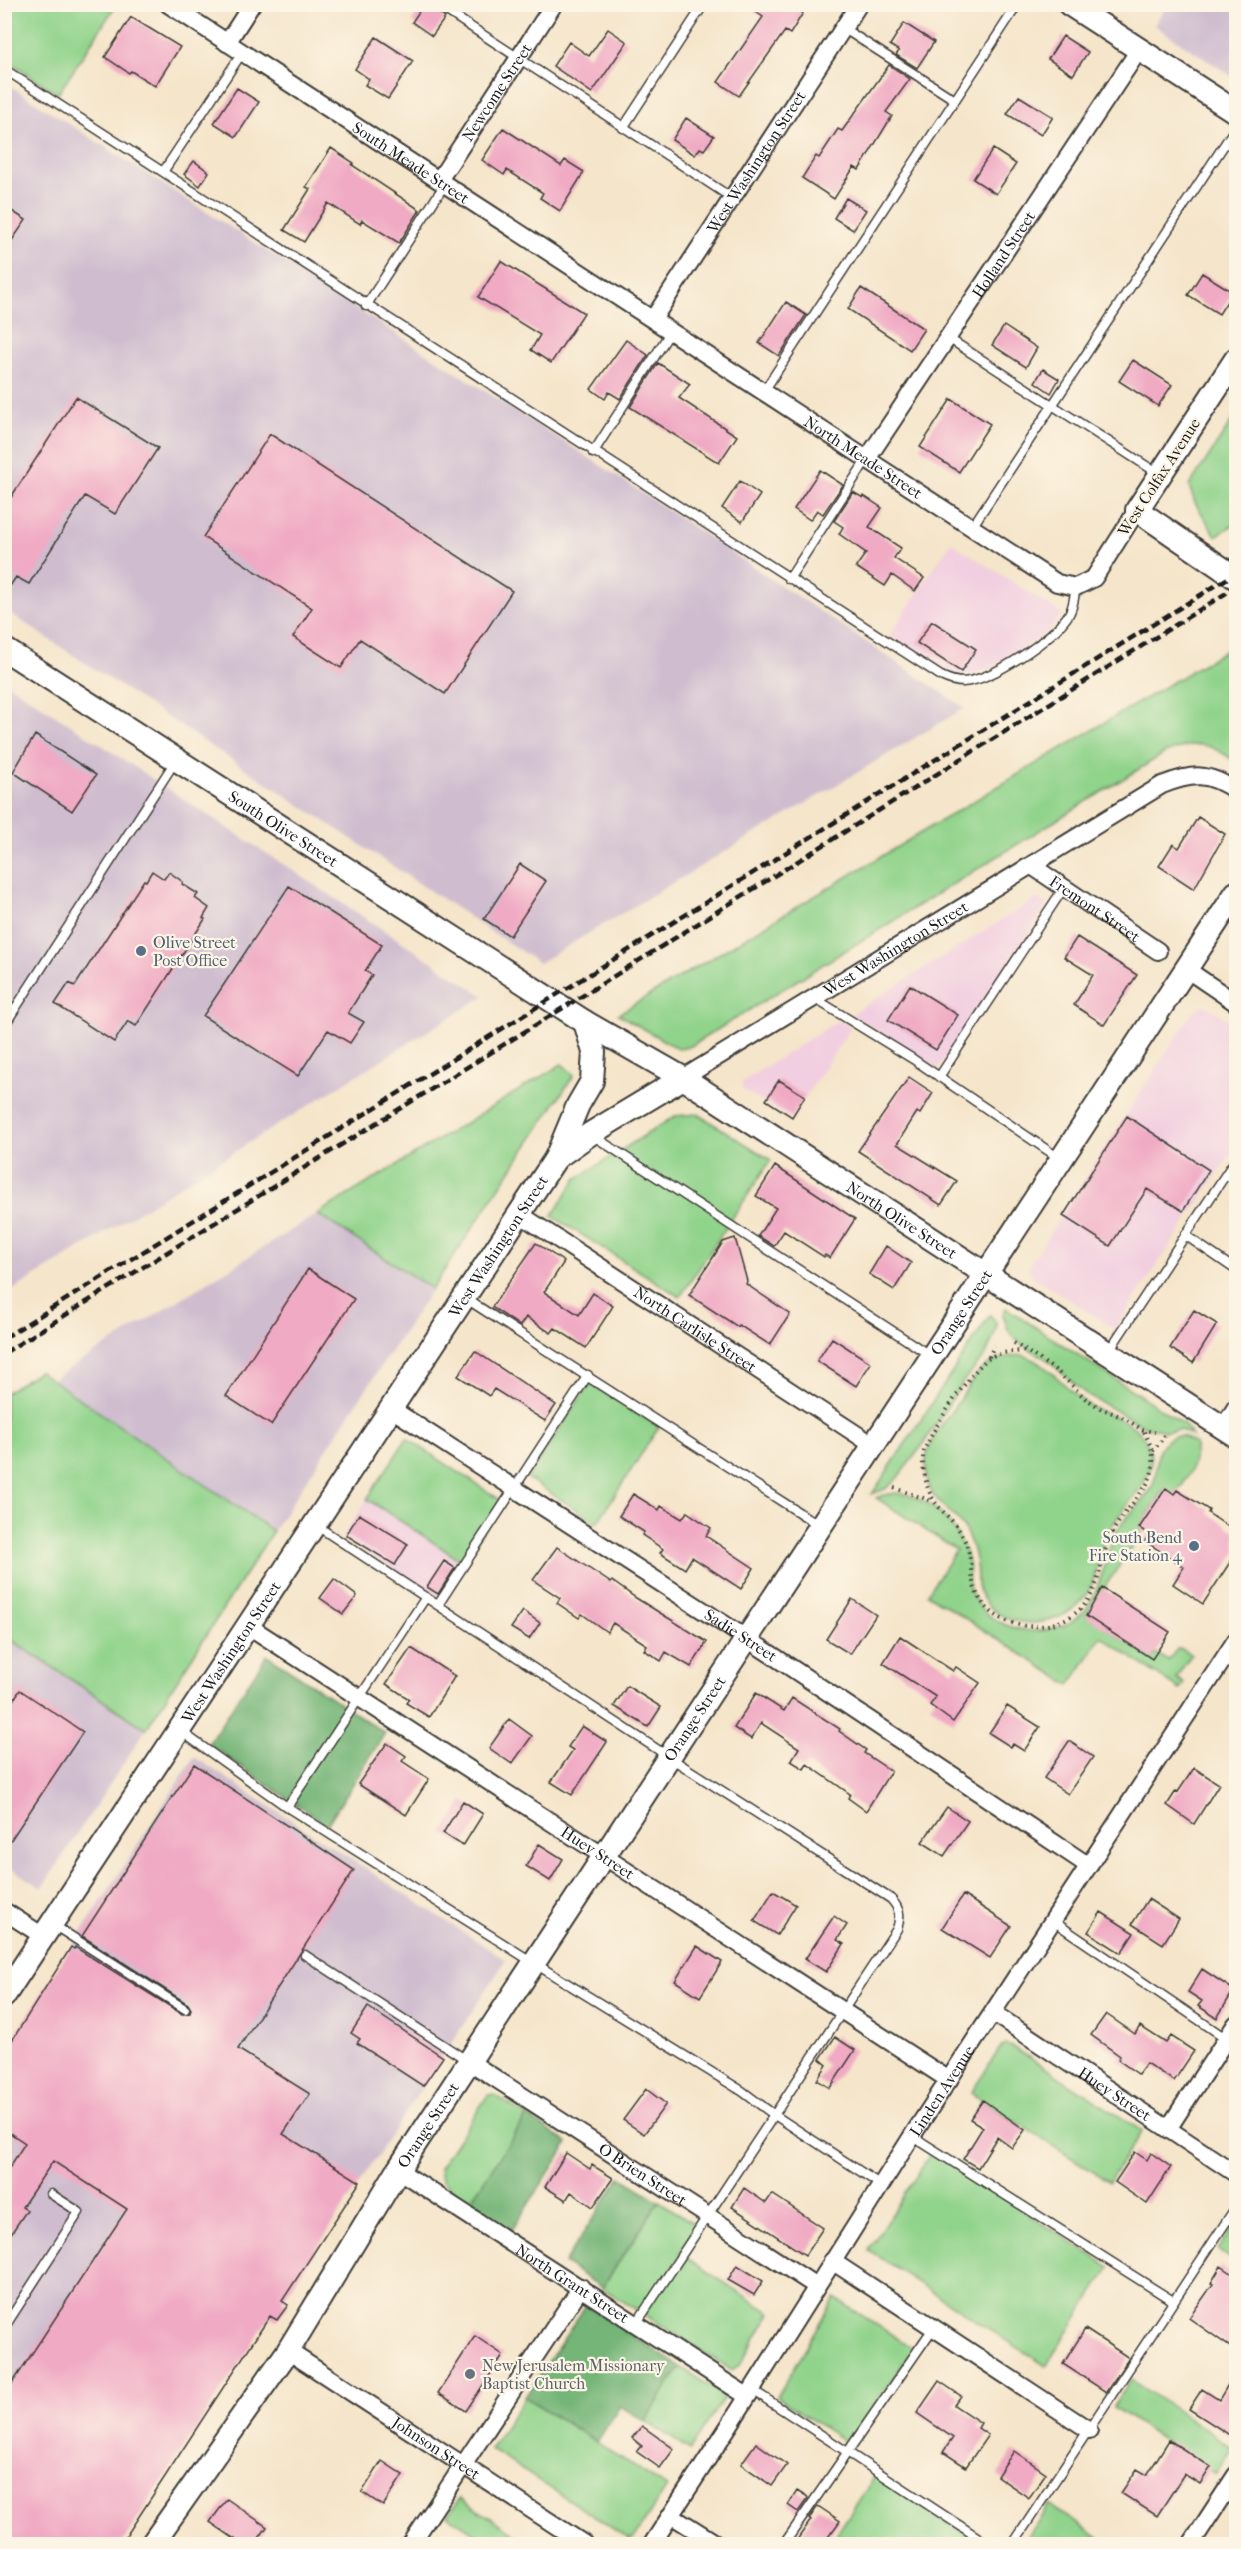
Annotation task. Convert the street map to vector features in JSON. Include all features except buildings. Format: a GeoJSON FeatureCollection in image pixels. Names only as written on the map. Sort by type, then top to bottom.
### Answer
{"type":"FeatureCollection","features":[{"type":"Feature","properties":{"kind":"street","name":"South Meade Street"},"geometry":{"type":"LineString","coordinates":[[168,4],[653,319]]}},
{"type":"Feature","properties":{"kind":"street"},"geometry":{"type":"LineString","coordinates":[[227,43],[252,4]]}},
{"type":"Feature","properties":{"kind":"street","name":"Newcome Street"},"geometry":{"type":"LineString","coordinates":[[442,182],[554,4]]}},
{"type":"Feature","properties":{"kind":"street","name":"West Washington Street"},"geometry":{"type":"LineString","coordinates":[[653,319],[859,4]]}},
{"type":"Feature","properties":{"kind":"street"},"geometry":{"type":"LineString","coordinates":[[1069,4],[1236,112]]}},
{"type":"Feature","properties":{"kind":"street","name":"Holland Street"},"geometry":{"type":"LineString","coordinates":[[867,459],[1139,50]]}},
{"type":"Feature","properties":{"kind":"street","name":"North Meade Street"},"geometry":{"type":"LineString","coordinates":[[653,319],[1058,583],[1076,587]]}},
{"type":"Feature","properties":{"kind":"street","name":"West Colfax Avenue"},"geometry":{"type":"LineString","coordinates":[[1076,587],[1094,578],[1236,359]]}},
{"type":"Feature","properties":{"kind":"street"},"geometry":{"type":"LineString","coordinates":[[1137,510],[1236,578]]}},
{"type":"Feature","properties":{"kind":"street","name":"South Olive Street"},"geometry":{"type":"LineString","coordinates":[[4,649],[562,1008]]}},
{"type":"Feature","properties":{"kind":"street","name":"West Washington Street"},"geometry":{"type":"LineString","coordinates":[[580,1128],[683,1078],[1162,785],[1181,777],[1201,775],[1221,780],[1236,791]]}},
{"type":"Feature","properties":{"kind":"street","name":"Fremont Street"},"geometry":{"type":"LineString","coordinates":[[1032,866],[1158,951]]}},
{"type":"Feature","properties":{"kind":"street","name":"Orange Street"},"geometry":{"type":"LineString","coordinates":[[158,2543],[288,2351],[398,2170],[1236,893]]}},
{"type":"Feature","properties":{"kind":"street"},"geometry":{"type":"LineString","coordinates":[[1186,969],[1236,1003]]}},
{"type":"Feature","properties":{"kind":"street","name":"North Olive Street"},"geometry":{"type":"LineString","coordinates":[[562,1008],[683,1078],[1230,1432]]}},
{"type":"Feature","properties":{"kind":"street","name":"West Washington Street"},"geometry":{"type":"LineString","coordinates":[[4,1996],[518,1213],[580,1128],[592,1081],[594,1052],[585,1022]]}},
{"type":"Feature","properties":{"kind":"street","name":"North Carlisle Street"},"geometry":{"type":"LineString","coordinates":[[518,1213],[873,1444]]}},
{"type":"Feature","properties":{"kind":"street"},"geometry":{"type":"LineString","coordinates":[[1230,1432],[1236,1407]]}},
{"type":"Feature","properties":{"kind":"street","name":"Sadie Street"},"geometry":{"type":"LineString","coordinates":[[390,1408],[746,1639],[1089,1866]]}},
{"type":"Feature","properties":{"kind":"street","name":"Huey Street"},"geometry":{"type":"LineString","coordinates":[[247,1625],[949,2080]]}},
{"type":"Feature","properties":{"kind":"street","name":"Linden Avenue"},"geometry":{"type":"LineString","coordinates":[[651,2544],[912,2136],[1236,1640]]}},
{"type":"Feature","properties":{"kind":"street"},"geometry":{"type":"LineString","coordinates":[[4,1911],[47,1930]]}},
{"type":"Feature","properties":{"kind":"street","name":"Huey Street"},"geometry":{"type":"LineString","coordinates":[[993,2013],[1236,2174]]}},
{"type":"Feature","properties":{"kind":"street"},"geometry":{"type":"LineString","coordinates":[[1168,2129],[1232,2032]]}},
{"type":"Feature","properties":{"kind":"street","name":"O Brien Street"},"geometry":{"type":"LineString","coordinates":[[470,2062],[816,2286]]}},
{"type":"Feature","properties":{"kind":"street","name":"North Grant Street"},"geometry":{"type":"LineString","coordinates":[[398,2170],[636,2324],[749,2392]]}},
{"type":"Feature","properties":{"kind":"street"},"geometry":{"type":"LineString","coordinates":[[832,2261],[1089,2430]]}},
{"type":"Feature","properties":{"kind":"street"},"geometry":{"type":"LineString","coordinates":[[411,2544],[581,2288]]}},
{"type":"Feature","properties":{"kind":"street","name":"Johnson Street"},"geometry":{"type":"LineString","coordinates":[[288,2351],[584,2544]]}},
{"type":"Feature","properties":{"kind":"street"},"geometry":{"type":"LineString","coordinates":[[1191,2544],[1236,2475]]}},
{"type":"Feature","properties":{"kind":"street"},"geometry":{"type":"LineString","coordinates":[[671,2515],[717,2544]]}},
{"type":"Feature","properties":{"kind":"lane"},"geometry":{"type":"LineString","coordinates":[[436,4],[732,198]]}},
{"type":"Feature","properties":{"kind":"lane"},"geometry":{"type":"LineString","coordinates":[[623,128],[704,4]]}},
{"type":"Feature","properties":{"kind":"lane"},"geometry":{"type":"LineString","coordinates":[[764,391],[1018,4]]}},
{"type":"Feature","properties":{"kind":"lane"},"geometry":{"type":"LineString","coordinates":[[843,28],[956,100]]}},
{"type":"Feature","properties":{"kind":"lane"},"geometry":{"type":"LineString","coordinates":[[164,172],[242,53]]}},
{"type":"Feature","properties":{"kind":"lane"},"geometry":{"type":"LineString","coordinates":[[4,69],[593,453],[953,682],[979,679],[1014,661],[1038,645],[1059,627],[1068,615],[1072,608],[1076,587]]}},
{"type":"Feature","properties":{"kind":"lane"},"geometry":{"type":"LineString","coordinates":[[972,527],[1236,127]]}},
{"type":"Feature","properties":{"kind":"lane"},"geometry":{"type":"LineString","coordinates":[[366,306],[442,182]]}},
{"type":"Feature","properties":{"kind":"lane"},"geometry":{"type":"LineString","coordinates":[[593,453],[671,331]]}},
{"type":"Feature","properties":{"kind":"lane"},"geometry":{"type":"LineString","coordinates":[[948,338],[1160,475]]}},
{"type":"Feature","properties":{"kind":"lane"},"geometry":{"type":"LineString","coordinates":[[789,579],[867,459]]}},
{"type":"Feature","properties":{"kind":"lane"},"geometry":{"type":"LineString","coordinates":[[4,1026],[176,760]]}},
{"type":"Feature","properties":{"kind":"lane"},"geometry":{"type":"LineString","coordinates":[[939,1077],[1063,889]]}},
{"type":"Feature","properties":{"kind":"lane"},"geometry":{"type":"LineString","coordinates":[[814,998],[939,1077],[1060,1159]]}},
{"type":"Feature","properties":{"kind":"lane"},"geometry":{"type":"LineString","coordinates":[[580,1128],[931,1356]]}},
{"type":"Feature","properties":{"kind":"lane"},"geometry":{"type":"LineString","coordinates":[[1107,1352],[1236,1159]]}},
{"type":"Feature","properties":{"kind":"lane"},"geometry":{"type":"LineString","coordinates":[[1185,1235],[1236,1270]]}},
{"type":"Feature","properties":{"kind":"lane"},"geometry":{"type":"LineString","coordinates":[[463,1297],[588,1375],[820,1526]]}},
{"type":"Feature","properties":{"kind":"lane"},"geometry":{"type":"LineString","coordinates":[[438,1605],[588,1375]]}},
{"type":"Feature","properties":{"kind":"lane"},"geometry":{"type":"LineString","coordinates":[[314,1524],[669,1757],[793,1834],[891,1899],[898,1908],[900,1919],[897,1929],[636,2324]]}},
{"type":"Feature","properties":{"kind":"lane"},"geometry":{"type":"LineString","coordinates":[[287,1807],[426,1597]]}},
{"type":"Feature","properties":{"kind":"lane"},"geometry":{"type":"LineString","coordinates":[[179,1730],[287,1807],[742,2091],[881,2185]]}},
{"type":"Feature","properties":{"kind":"lane"},"geometry":{"type":"LineString","coordinates":[[1053,1922],[1232,2032]]}},
{"type":"Feature","properties":{"kind":"lane"},"geometry":{"type":"LineString","coordinates":[[47,1930],[184,2009]]}},
{"type":"Feature","properties":{"kind":"lane"},"geometry":{"type":"LineString","coordinates":[[305,1954],[470,2062]]}},
{"type":"Feature","properties":{"kind":"lane"},"geometry":{"type":"LineString","coordinates":[[912,2136],[1173,2301]]}},
{"type":"Feature","properties":{"kind":"lane"},"geometry":{"type":"LineString","coordinates":[[4,2328],[79,2212],[51,2194]]}},
{"type":"Feature","properties":{"kind":"lane"},"geometry":{"type":"LineString","coordinates":[[1013,2544],[1236,2207]]}},
{"type":"Feature","properties":{"kind":"lane"},"geometry":{"type":"LineString","coordinates":[[783,2544],[934,2328]]}},
{"type":"Feature","properties":{"kind":"lane"},"geometry":{"type":"LineString","coordinates":[[749,2392],[847,2452],[988,2544]]}},
{"type":"Feature","properties":{"kind":"path"},"geometry":{"type":"LineString","coordinates":[[1014,1343],[1049,1365],[1100,1408],[1122,1417],[1143,1430],[1155,1432]]}},
{"type":"Feature","properties":{"kind":"path"},"geometry":{"type":"LineString","coordinates":[[994,1346],[989,1357],[959,1393],[925,1448],[922,1459],[924,1476],[933,1501],[964,1537],[971,1558],[973,1587],[980,1600],[991,1612],[1006,1621],[1024,1627],[1044,1627],[1064,1621],[1080,1610],[1092,1593],[1112,1533],[1152,1477],[1153,1451],[1143,1430]]}},
{"type":"Feature","properties":{"kind":"path"},"geometry":{"type":"LineString","coordinates":[[989,1357],[1024,1351]]}},
{"type":"Feature","properties":{"kind":"path"},"geometry":{"type":"LineString","coordinates":[[1153,1451],[1166,1434]]}},
{"type":"Feature","properties":{"kind":"path"},"geometry":{"type":"LineString","coordinates":[[894,1488],[933,1501]]}},
{"type":"Feature","properties":{"kind":"shaded area"},"geometry":{"type":"Polygon","coordinates":[[[1167,5],[1236,5],[1236,79],[1154,25],[1167,5]]]}},
{"type":"Feature","properties":{"kind":"shaded area"},"geometry":{"type":"Polygon","coordinates":[[[4,82],[588,457],[965,708],[539,963],[5,610],[4,82]]]}},
{"type":"Feature","properties":{"kind":"shaded area"},"geometry":{"type":"Polygon","coordinates":[[[951,542],[1062,614],[1048,632],[1033,643],[989,669],[967,676],[954,676],[889,636],[951,542]]]}},
{"type":"Feature","properties":{"kind":"shaded area"},"geometry":{"type":"Polygon","coordinates":[[[5,682],[484,996],[5,1295],[5,682]]]}},
{"type":"Feature","properties":{"kind":"shaded area"},"geometry":{"type":"Polygon","coordinates":[[[1037,898],[1047,905],[938,1069],[851,1014],[1037,898]]]}},
{"type":"Feature","properties":{"kind":"shaded area"},"geometry":{"type":"Polygon","coordinates":[[[1202,1005],[1236,1025],[1236,1146],[1115,1329],[1031,1275],[1028,1267],[1192,1013],[1202,1005]]]}},
{"type":"Feature","properties":{"kind":"shaded area"},"geometry":{"type":"Polygon","coordinates":[[[839,1020],[851,1027],[791,1119],[742,1089],[742,1082],[839,1020]]]}},
{"type":"Feature","properties":{"kind":"shaded area"},"geometry":{"type":"Polygon","coordinates":[[[317,1214],[432,1289],[273,1531],[51,1380],[317,1214]]]}},
{"type":"Feature","properties":{"kind":"shaded area"},"geometry":{"type":"Polygon","coordinates":[[[367,1499],[463,1562],[438,1599],[343,1537],[367,1499]]]}},
{"type":"Feature","properties":{"kind":"shaded area"},"geometry":{"type":"Polygon","coordinates":[[[4,1636],[146,1729],[42,1888],[5,1865],[4,1636]]]}},
{"type":"Feature","properties":{"kind":"shaded area"},"geometry":{"type":"Polygon","coordinates":[[[194,1757],[506,1960],[282,2301],[288,2305],[277,2320],[270,2316],[121,2544],[5,2544],[4,2053],[194,1757]]]}},
{"type":"Feature","properties":{"kind":"green space"},"geometry":{"type":"Polygon","coordinates":[[[4,5],[116,5],[58,94],[5,59],[4,5]]]}},
{"type":"Feature","properties":{"kind":"green space"},"geometry":{"type":"Polygon","coordinates":[[[1236,415],[1236,523],[1216,536],[1195,503],[1189,486],[1236,415]]]}},
{"type":"Feature","properties":{"kind":"green space"},"geometry":{"type":"Polygon","coordinates":[[[1236,644],[1236,762],[1217,750],[1202,745],[1186,746],[1165,753],[691,1046],[678,1049],[618,1014],[1236,644]]]}},
{"type":"Feature","properties":{"kind":"green space"},"geometry":{"type":"Polygon","coordinates":[[[562,1064],[574,1075],[432,1289],[317,1214],[562,1064]]]}},
{"type":"Feature","properties":{"kind":"green space"},"geometry":{"type":"Polygon","coordinates":[[[698,1114],[771,1160],[680,1297],[552,1216],[576,1179],[675,1116],[698,1114]]]}},
{"type":"Feature","properties":{"kind":"green space"},"geometry":{"type":"Polygon","coordinates":[[[1006,1308],[1184,1424],[1192,1436],[1180,1430],[1166,1431],[1146,1427],[1088,1396],[1048,1360],[1018,1342],[1008,1330],[1003,1314],[1006,1308]]]}},
{"type":"Feature","properties":{"kind":"green space"},"geometry":{"type":"Polygon","coordinates":[[[990,1315],[996,1322],[996,1330],[986,1355],[965,1379],[922,1446],[895,1481],[885,1489],[872,1494],[990,1315]]]}},
{"type":"Feature","properties":{"kind":"green space"},"geometry":{"type":"Polygon","coordinates":[[[1022,1355],[1033,1359],[1050,1371],[1090,1406],[1133,1427],[1148,1445],[1151,1458],[1149,1471],[1143,1484],[1108,1532],[1092,1584],[1083,1599],[1070,1611],[1054,1619],[1037,1622],[1020,1622],[1004,1617],[990,1607],[979,1592],[975,1557],[967,1534],[955,1517],[935,1497],[927,1477],[926,1462],[930,1445],[939,1429],[978,1373],[992,1362],[1022,1355]]]}},
{"type":"Feature","properties":{"kind":"green space"},"geometry":{"type":"Polygon","coordinates":[[[39,1371],[273,1531],[146,1729],[5,1636],[5,1393],[39,1371]]]}},
{"type":"Feature","properties":{"kind":"green space"},"geometry":{"type":"Polygon","coordinates":[[[590,1383],[659,1427],[597,1523],[527,1478],[590,1383]]]}},
{"type":"Feature","properties":{"kind":"green space"},"geometry":{"type":"Polygon","coordinates":[[[1175,1436],[1182,1436],[1195,1444],[1190,1472],[1174,1494],[1165,1489],[1139,1528],[1143,1530],[1086,1615],[1152,1659],[1156,1653],[1168,1661],[1177,1649],[1182,1649],[1191,1655],[1176,1678],[1184,1683],[1180,1690],[1101,1637],[1070,1685],[927,1594],[956,1550],[876,1498],[893,1493],[908,1495],[928,1504],[944,1517],[951,1525],[965,1552],[969,1565],[970,1589],[983,1610],[993,1618],[1015,1628],[1040,1631],[1053,1629],[1069,1623],[1081,1614],[1090,1602],[1097,1589],[1117,1531],[1151,1489],[1159,1451],[1167,1440],[1175,1436]]]}},
{"type":"Feature","properties":{"kind":"green space"},"geometry":{"type":"Polygon","coordinates":[[[407,1438],[502,1501],[463,1562],[367,1499],[407,1438]]]}},
{"type":"Feature","properties":{"kind":"green space"},"geometry":{"type":"Polygon","coordinates":[[[267,1655],[385,1733],[327,1825],[208,1744],[267,1655]]]}},
{"type":"Feature","properties":{"kind":"green space"},"geometry":{"type":"Polygon","coordinates":[[[1006,2045],[1013,2047],[1142,2131],[1109,2182],[971,2093],[1000,2048],[1006,2045]]]}},
{"type":"Feature","properties":{"kind":"green space"},"geometry":{"type":"Polygon","coordinates":[[[488,2095],[495,2095],[527,2116],[469,2203],[446,2184],[439,2168],[488,2095]]]}},
{"type":"Feature","properties":{"kind":"green space"},"geometry":{"type":"Polygon","coordinates":[[[527,2116],[568,2143],[512,2230],[469,2203],[527,2116]]]}},
{"type":"Feature","properties":{"kind":"green space"},"geometry":{"type":"Polygon","coordinates":[[[932,2152],[1110,2267],[1046,2366],[868,2250],[932,2152]]]}},
{"type":"Feature","properties":{"kind":"green space"},"geometry":{"type":"Polygon","coordinates":[[[620,2177],[659,2201],[602,2288],[564,2263],[620,2177]]]}},
{"type":"Feature","properties":{"kind":"green space"},"geometry":{"type":"Polygon","coordinates":[[[659,2201],[696,2225],[679,2253],[771,2313],[740,2364],[732,2370],[602,2288],[659,2201]]]}},
{"type":"Feature","properties":{"kind":"green space"},"geometry":{"type":"Polygon","coordinates":[[[1236,2221],[1236,2262],[1218,2250],[1236,2221]]]}},
{"type":"Feature","properties":{"kind":"green space"},"geometry":{"type":"Polygon","coordinates":[[[835,2298],[914,2349],[847,2443],[777,2397],[835,2298]]]}},
{"type":"Feature","properties":{"kind":"green space"},"geometry":{"type":"Polygon","coordinates":[[[586,2305],[680,2367],[645,2421],[620,2406],[597,2442],[525,2397],[586,2305]]]}},
{"type":"Feature","properties":{"kind":"green space"},"geometry":{"type":"Polygon","coordinates":[[[680,2367],[725,2396],[690,2450],[645,2421],[680,2367]]]}},
{"type":"Feature","properties":{"kind":"green space"},"geometry":{"type":"Polygon","coordinates":[[[1131,2380],[1233,2448],[1215,2474],[1113,2407],[1131,2380]]]}},
{"type":"Feature","properties":{"kind":"green space"},"geometry":{"type":"Polygon","coordinates":[[[525,2397],[667,2487],[634,2538],[630,2540],[490,2449],[525,2397]]]}},
{"type":"Feature","properties":{"kind":"green space"},"geometry":{"type":"Polygon","coordinates":[[[875,2476],[973,2539],[969,2544],[830,2544],[875,2476]]]}},
{"type":"Feature","properties":{"kind":"green space"},"geometry":{"type":"Polygon","coordinates":[[[459,2498],[531,2544],[491,2544],[448,2516],[459,2498]]]}},
{"type":"Feature","properties":{"kind":"green space"},"geometry":{"type":"Polygon","coordinates":[[[1049,2505],[1108,2544],[1023,2544],[1049,2505]]]}},
{"type":"Feature","properties":{"kind":"railway"},"geometry":{"type":"LineString","coordinates":[[4,1338],[1236,573]]}},
{"type":"Feature","properties":{"kind":"railway"},"geometry":{"type":"LineString","coordinates":[[4,1353],[563,1008],[1236,587]]}},
{"type":"Feature","properties":{"kind":"place","name":"Olive Street Post Office"},"geometry":{"type":"Point","coordinates":[141,951]}},
{"type":"Feature","properties":{"kind":"place","name":"South Bend Fire Station 4"},"geometry":{"type":"Point","coordinates":[1194,1546]}},
{"type":"Feature","properties":{"kind":"place","name":"New Jerusalem Missionary Baptist Church"},"geometry":{"type":"Point","coordinates":[470,2374]}}]}
